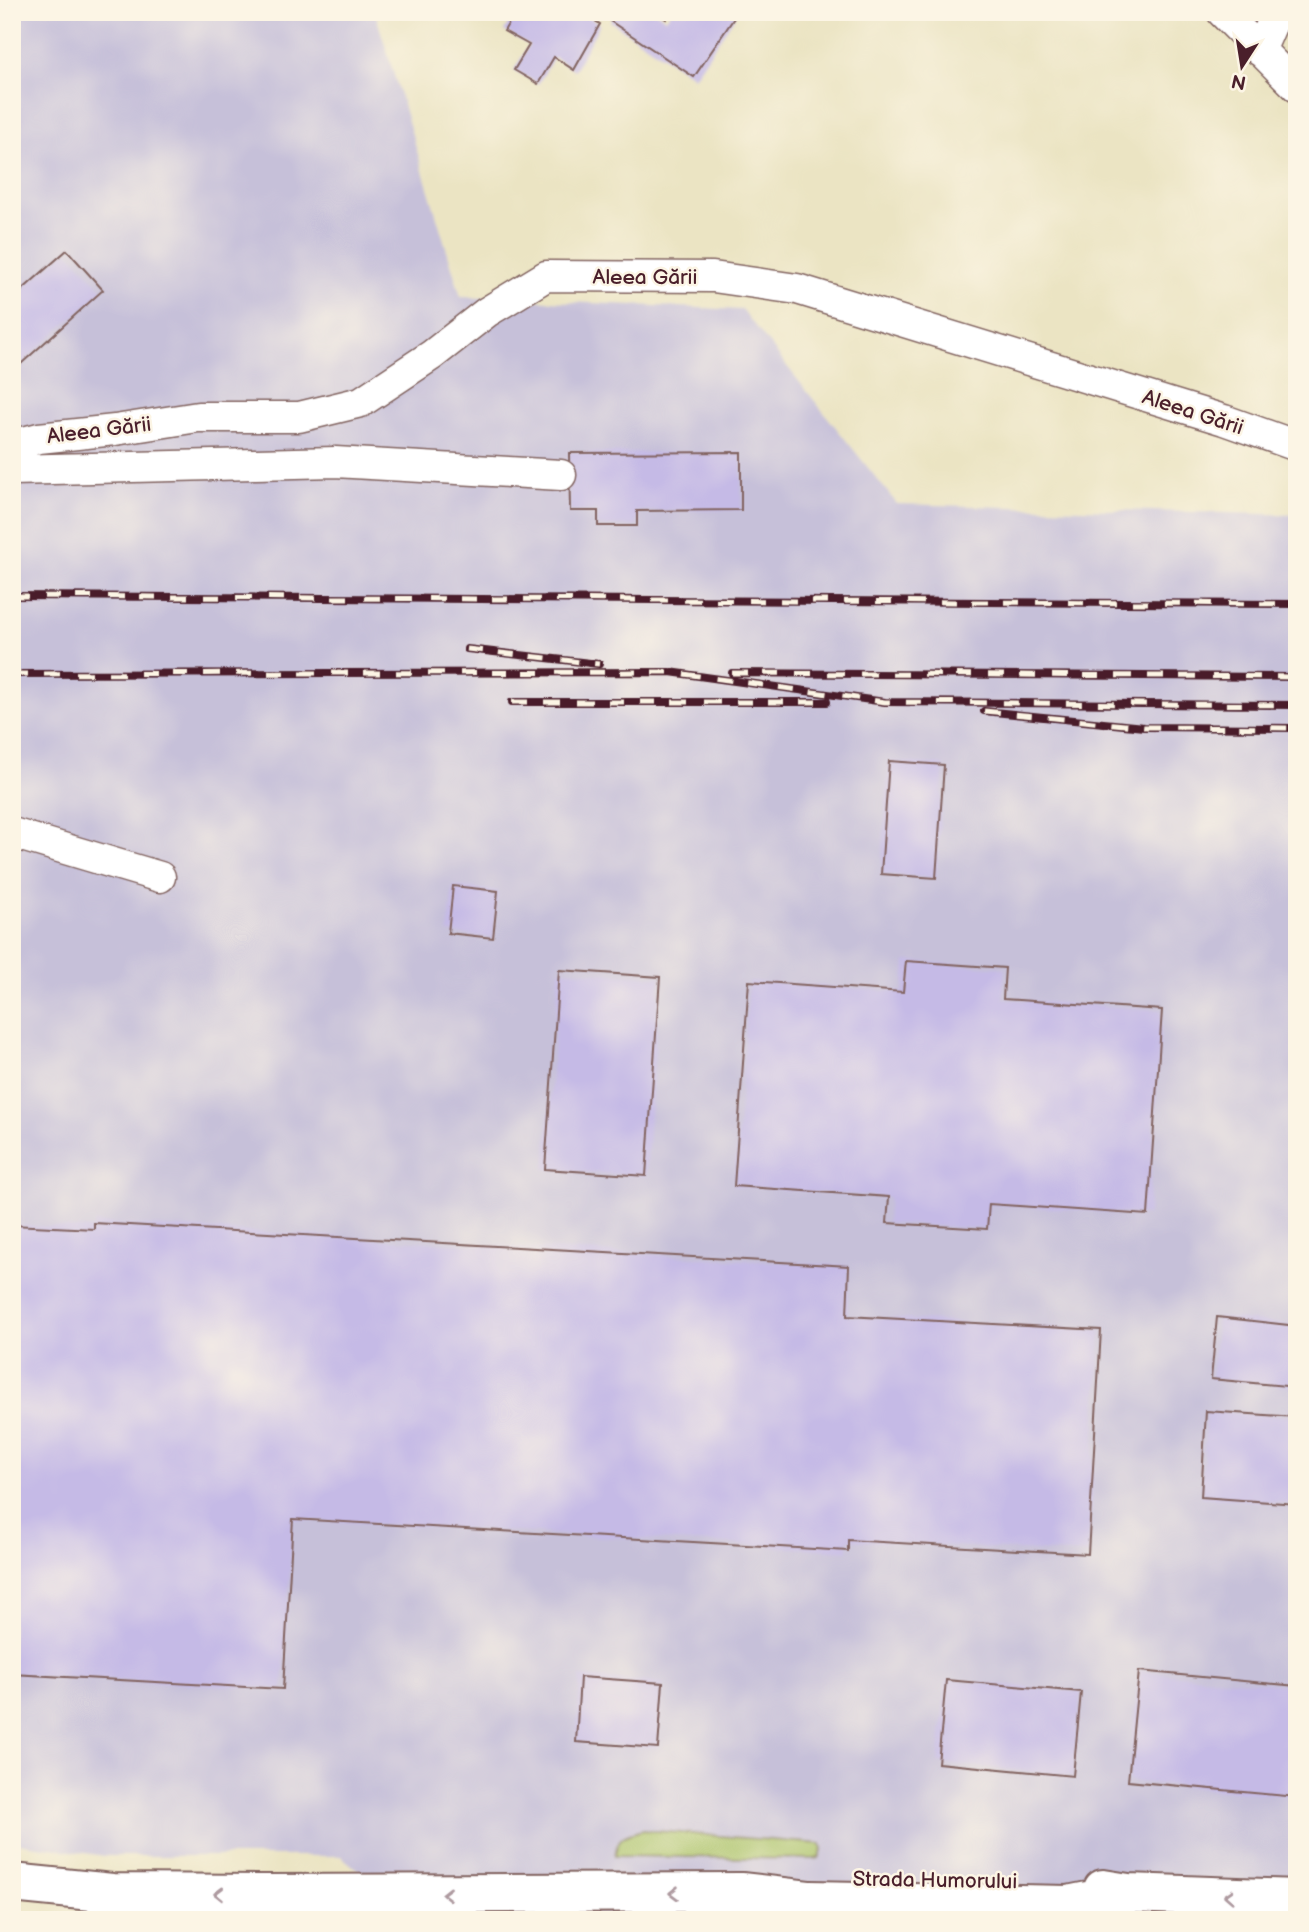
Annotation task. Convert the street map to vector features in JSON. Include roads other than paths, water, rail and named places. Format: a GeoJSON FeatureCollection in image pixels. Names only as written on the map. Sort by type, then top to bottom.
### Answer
{"type":"FeatureCollection","features":[{"type":"Feature","properties":{"kind":"main road","name":"Strada Humorului"},"geometry":{"type":"LineString","coordinates":[[12,1883],[112,1893],[743,1892],[816,1878],[1070,1882],[1128,1894],[1297,1899]]}},
{"type":"Feature","properties":{"kind":"street"},"geometry":{"type":"LineString","coordinates":[[1222,12],[1297,87]]}},
{"type":"Feature","properties":{"kind":"street"},"geometry":{"type":"LineString","coordinates":[[1260,51],[1277,12]]}},
{"type":"Feature","properties":{"kind":"street","name":"Aleea Gării"},"geometry":{"type":"LineString","coordinates":[[12,445],[39,438],[198,417],[299,417],[361,402],[432,355],[487,312],[546,276],[713,277],[797,289],[1224,420],[1297,446]]}},
{"type":"Feature","properties":{"kind":"street","name":"Aleea Gării"},"geometry":{"type":"LineString","coordinates":[[12,470],[335,462],[561,475]]}},
{"type":"Feature","properties":{"kind":"street"},"geometry":{"type":"LineString","coordinates":[[12,833],[160,877]]}},
{"type":"Feature","properties":{"kind":"railway"},"geometry":{"type":"LineString","coordinates":[[12,596],[1297,604]]}},
{"type":"Feature","properties":{"kind":"railway"},"geometry":{"type":"LineString","coordinates":[[467,649],[599,664]]}},
{"type":"Feature","properties":{"kind":"railway"},"geometry":{"type":"LineString","coordinates":[[12,674],[670,672],[885,702],[1297,705]]}},
{"type":"Feature","properties":{"kind":"railway"},"geometry":{"type":"LineString","coordinates":[[732,673],[1297,677]]}},
{"type":"Feature","properties":{"kind":"railway"},"geometry":{"type":"LineString","coordinates":[[512,702],[827,702]]}},
{"type":"Feature","properties":{"kind":"railway"},"geometry":{"type":"LineString","coordinates":[[984,711],[1144,727],[1297,728]]}}]}
